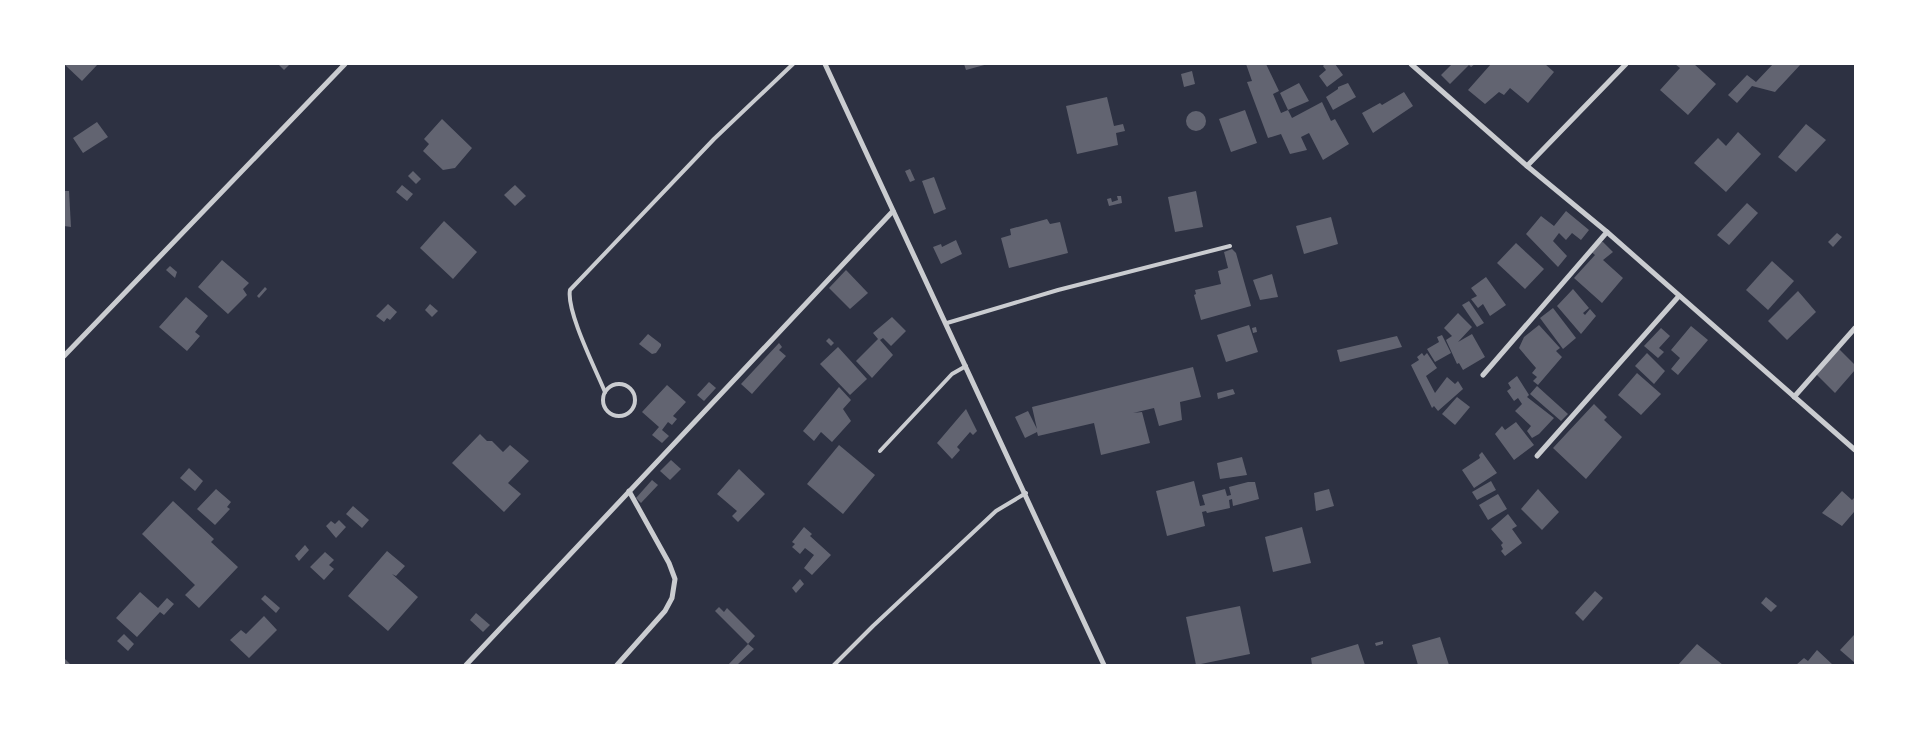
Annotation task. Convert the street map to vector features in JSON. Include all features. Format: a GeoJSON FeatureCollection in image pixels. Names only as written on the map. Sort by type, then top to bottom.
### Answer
{"type":"FeatureCollection","features":[{"type":"Feature","properties":{"kind":"street"},"geometry":{"type":"LineString","coordinates":[[64,356],[345,64]]}},
{"type":"Feature","properties":{"kind":"street"},"geometry":{"type":"LineString","coordinates":[[825,64],[1026,493],[1104,665]]}},
{"type":"Feature","properties":{"kind":"street"},"geometry":{"type":"LineString","coordinates":[[1411,64],[1527,166],[1608,232],[1855,450]]}},
{"type":"Feature","properties":{"kind":"street"},"geometry":{"type":"LineString","coordinates":[[1527,166],[1626,64]]}},
{"type":"Feature","properties":{"kind":"street"},"geometry":{"type":"LineString","coordinates":[[466,665],[893,211]]}},
{"type":"Feature","properties":{"kind":"street"},"geometry":{"type":"LineString","coordinates":[[1483,375],[1608,232]]}},
{"type":"Feature","properties":{"kind":"street"},"geometry":{"type":"LineString","coordinates":[[1537,456],[1679,296]]}},
{"type":"Feature","properties":{"kind":"street"},"geometry":{"type":"LineString","coordinates":[[1794,397],[1855,328]]}},
{"type":"Feature","properties":{"kind":"street"},"geometry":{"type":"LineString","coordinates":[[617,665],[665,611],[672,598],[676,579],[629,492]]}},
{"type":"Feature","properties":{"kind":"lane"},"geometry":{"type":"LineString","coordinates":[[605,392],[615,385],[627,386],[635,396],[633,409],[623,416],[610,414],[603,404],[605,392],[575,321],[569,298],[570,290],[714,139],[794,64]]}},
{"type":"Feature","properties":{"kind":"lane"},"geometry":{"type":"LineString","coordinates":[[947,323],[1058,290],[1230,246]]}},
{"type":"Feature","properties":{"kind":"lane"},"geometry":{"type":"LineString","coordinates":[[880,451],[952,374],[966,366]]}},
{"type":"Feature","properties":{"kind":"lane"},"geometry":{"type":"LineString","coordinates":[[834,665],[996,511],[1026,493]]}},
{"type":"Feature","properties":{"kind":"building"},"geometry":{"type":"Polygon","coordinates":[[[64,64],[98,64],[82,81],[64,64]]]}},
{"type":"Feature","properties":{"kind":"building"},"geometry":{"type":"Polygon","coordinates":[[[278,64],[290,64],[284,70],[278,64]]]}},
{"type":"Feature","properties":{"kind":"building"},"geometry":{"type":"Polygon","coordinates":[[[964,64],[988,64],[966,70],[964,64]]]}},
{"type":"Feature","properties":{"kind":"building"},"geometry":{"type":"Polygon","coordinates":[[[1246,64],[1266,64],[1279,91],[1273,94],[1281,113],[1288,110],[1292,118],[1322,102],[1331,121],[1335,119],[1349,144],[1323,160],[1309,133],[1301,137],[1307,150],[1290,154],[1281,134],[1268,138],[1247,82],[1252,81],[1246,64]]]}},
{"type":"Feature","properties":{"kind":"building"},"geometry":{"type":"Polygon","coordinates":[[[1325,64],[1335,64],[1343,75],[1327,87],[1319,76],[1326,70],[1323,66],[1325,64]]]}},
{"type":"Feature","properties":{"kind":"building"},"geometry":{"type":"Polygon","coordinates":[[[1452,64],[1475,64],[1471,67],[1469,65],[1450,84],[1441,75],[1452,64]]]}},
{"type":"Feature","properties":{"kind":"building"},"geometry":{"type":"Polygon","coordinates":[[[1491,64],[1545,64],[1554,72],[1528,103],[1510,88],[1504,95],[1499,92],[1485,104],[1468,90],[1491,64]]]}},
{"type":"Feature","properties":{"kind":"building"},"geometry":{"type":"Polygon","coordinates":[[[1675,64],[1694,64],[1716,84],[1688,115],[1660,90],[1680,68],[1675,64]]]}},
{"type":"Feature","properties":{"kind":"building"},"geometry":{"type":"Polygon","coordinates":[[[1773,64],[1801,64],[1775,92],[1752,86],[1737,103],[1728,95],[1747,75],[1756,82],[1773,64]]]}},
{"type":"Feature","properties":{"kind":"building"},"geometry":{"type":"Polygon","coordinates":[[[1192,71],[1195,84],[1184,87],[1181,74],[1192,71]]]}},
{"type":"Feature","properties":{"kind":"building"},"geometry":{"type":"Polygon","coordinates":[[[1299,83],[1309,101],[1288,110],[1280,93],[1299,83]]]}},
{"type":"Feature","properties":{"kind":"building"},"geometry":{"type":"Polygon","coordinates":[[[1348,83],[1356,97],[1333,110],[1326,97],[1338,89],[1338,87],[1348,83]]]}},
{"type":"Feature","properties":{"kind":"building"},"geometry":{"type":"Polygon","coordinates":[[[1404,92],[1413,106],[1373,133],[1362,113],[1380,103],[1382,105],[1404,92]]]}},
{"type":"Feature","properties":{"kind":"building"},"geometry":{"type":"Polygon","coordinates":[[[1107,97],[1114,126],[1123,124],[1125,131],[1116,133],[1118,145],[1077,154],[1066,106],[1107,97]]]}},
{"type":"Feature","properties":{"kind":"building"},"geometry":{"type":"Polygon","coordinates":[[[1245,110],[1257,143],[1231,152],[1219,119],[1245,110]]]}},
{"type":"Feature","properties":{"kind":"building"},"geometry":{"type":"Polygon","coordinates":[[[1196,111],[1203,114],[1206,121],[1203,128],[1196,131],[1189,128],[1186,121],[1189,114],[1196,111]]]}},
{"type":"Feature","properties":{"kind":"building"},"geometry":{"type":"Polygon","coordinates":[[[442,119],[472,148],[455,168],[443,170],[423,151],[429,144],[424,139],[442,119]]]}},
{"type":"Feature","properties":{"kind":"building"},"geometry":{"type":"Polygon","coordinates":[[[97,122],[108,137],[83,153],[73,138],[97,122]]]}},
{"type":"Feature","properties":{"kind":"building"},"geometry":{"type":"Polygon","coordinates":[[[1806,124],[1826,140],[1796,172],[1778,157],[1806,124]]]}},
{"type":"Feature","properties":{"kind":"building"},"geometry":{"type":"Polygon","coordinates":[[[1738,132],[1761,154],[1726,192],[1694,163],[1718,138],[1726,146],[1738,132]]]}},
{"type":"Feature","properties":{"kind":"building"},"geometry":{"type":"Polygon","coordinates":[[[910,169],[915,180],[910,182],[905,171],[910,169]]]}},
{"type":"Feature","properties":{"kind":"building"},"geometry":{"type":"Polygon","coordinates":[[[413,171],[421,179],[416,184],[408,176],[413,171]]]}},
{"type":"Feature","properties":{"kind":"building"},"geometry":{"type":"Polygon","coordinates":[[[934,177],[946,209],[934,214],[922,181],[934,177]]]}},
{"type":"Feature","properties":{"kind":"building"},"geometry":{"type":"Polygon","coordinates":[[[402,185],[413,194],[407,201],[396,192],[402,185]]]}},
{"type":"Feature","properties":{"kind":"building"},"geometry":{"type":"Polygon","coordinates":[[[515,185],[526,196],[515,206],[504,195],[515,185]]]}},
{"type":"Feature","properties":{"kind":"building"},"geometry":{"type":"Polygon","coordinates":[[[64,191],[69,191],[71,227],[64,226],[64,191]]]}},
{"type":"Feature","properties":{"kind":"building"},"geometry":{"type":"Polygon","coordinates":[[[1196,191],[1203,227],[1175,232],[1168,197],[1196,191]]]}},
{"type":"Feature","properties":{"kind":"building"},"geometry":{"type":"Polygon","coordinates":[[[1117,196],[1121,196],[1122,203],[1109,206],[1107,199],[1111,198],[1112,202],[1118,200],[1117,196]]]}},
{"type":"Feature","properties":{"kind":"building"},"geometry":{"type":"Polygon","coordinates":[[[1747,203],[1758,213],[1729,245],[1717,235],[1747,203]]]}},
{"type":"Feature","properties":{"kind":"building"},"geometry":{"type":"Polygon","coordinates":[[[1566,211],[1589,230],[1581,240],[1572,233],[1566,240],[1559,233],[1553,241],[1567,256],[1558,267],[1526,234],[1541,216],[1554,226],[1566,211]]]}},
{"type":"Feature","properties":{"kind":"building"},"geometry":{"type":"Polygon","coordinates":[[[1331,217],[1338,244],[1304,254],[1296,226],[1331,217]]]}},
{"type":"Feature","properties":{"kind":"building"},"geometry":{"type":"Polygon","coordinates":[[[1047,219],[1050,224],[1060,222],[1068,253],[1009,268],[1001,238],[1011,235],[1010,229],[1047,219]]]}},
{"type":"Feature","properties":{"kind":"building"},"geometry":{"type":"Polygon","coordinates":[[[444,221],[477,252],[453,279],[420,248],[444,221]]]}},
{"type":"Feature","properties":{"kind":"building"},"geometry":{"type":"Polygon","coordinates":[[[1837,233],[1842,237],[1833,247],[1828,242],[1837,233]]]}},
{"type":"Feature","properties":{"kind":"building"},"geometry":{"type":"Polygon","coordinates":[[[956,240],[962,254],[941,264],[933,247],[941,244],[942,247],[956,240]]]}},
{"type":"Feature","properties":{"kind":"building"},"geometry":{"type":"Polygon","coordinates":[[[1603,242],[1613,252],[1603,260],[1623,278],[1602,303],[1574,278],[1595,255],[1589,250],[1595,243],[1603,242]]]}},
{"type":"Feature","properties":{"kind":"building"},"geometry":{"type":"Polygon","coordinates":[[[1516,243],[1544,269],[1525,289],[1497,263],[1516,243]]]}},
{"type":"Feature","properties":{"kind":"building"},"geometry":{"type":"Polygon","coordinates":[[[1232,249],[1236,253],[1251,306],[1201,320],[1194,295],[1196,294],[1195,290],[1221,284],[1218,271],[1228,268],[1224,252],[1232,249]]]}},
{"type":"Feature","properties":{"kind":"building"},"geometry":{"type":"Polygon","coordinates":[[[222,260],[249,283],[243,289],[247,295],[228,314],[198,287],[222,260]]]}},
{"type":"Feature","properties":{"kind":"building"},"geometry":{"type":"Polygon","coordinates":[[[1772,261],[1794,281],[1768,310],[1746,290],[1772,261]]]}},
{"type":"Feature","properties":{"kind":"building"},"geometry":{"type":"Polygon","coordinates":[[[170,266],[177,272],[175,278],[166,270],[170,266]]]}},
{"type":"Feature","properties":{"kind":"building"},"geometry":{"type":"Polygon","coordinates":[[[846,270],[868,293],[850,309],[829,288],[846,270]]]}},
{"type":"Feature","properties":{"kind":"building"},"geometry":{"type":"Polygon","coordinates":[[[1272,274],[1278,297],[1260,300],[1253,280],[1272,274]]]}},
{"type":"Feature","properties":{"kind":"building"},"geometry":{"type":"Polygon","coordinates":[[[1486,277],[1506,305],[1490,316],[1483,304],[1478,308],[1471,299],[1477,296],[1471,288],[1486,277]]]}},
{"type":"Feature","properties":{"kind":"building"},"geometry":{"type":"Polygon","coordinates":[[[265,287],[267,289],[259,298],[257,296],[265,287]]]}},
{"type":"Feature","properties":{"kind":"building"},"geometry":{"type":"Polygon","coordinates":[[[1573,289],[1589,308],[1583,313],[1585,315],[1590,309],[1596,316],[1581,334],[1557,306],[1573,289]]]}},
{"type":"Feature","properties":{"kind":"building"},"geometry":{"type":"Polygon","coordinates":[[[1798,291],[1816,312],[1787,340],[1768,321],[1798,291]]]}},
{"type":"Feature","properties":{"kind":"building"},"geometry":{"type":"Polygon","coordinates":[[[186,297],[208,316],[195,332],[200,336],[187,351],[159,327],[186,297]]]}},
{"type":"Feature","properties":{"kind":"building"},"geometry":{"type":"Polygon","coordinates":[[[1469,301],[1484,323],[1477,327],[1462,305],[1469,301]]]}},
{"type":"Feature","properties":{"kind":"building"},"geometry":{"type":"Polygon","coordinates":[[[388,304],[397,312],[390,320],[387,318],[384,322],[376,316],[388,304]]]}},
{"type":"Feature","properties":{"kind":"building"},"geometry":{"type":"Polygon","coordinates":[[[430,304],[438,311],[432,317],[425,310],[430,304]]]}},
{"type":"Feature","properties":{"kind":"building"},"geometry":{"type":"Polygon","coordinates":[[[1553,308],[1576,338],[1563,349],[1540,318],[1553,308]]]}},
{"type":"Feature","properties":{"kind":"building"},"geometry":{"type":"Polygon","coordinates":[[[1458,313],[1472,327],[1458,342],[1472,334],[1485,357],[1463,370],[1459,363],[1457,364],[1446,340],[1452,336],[1444,328],[1458,313]]]}},
{"type":"Feature","properties":{"kind":"building"},"geometry":{"type":"Polygon","coordinates":[[[892,317],[906,331],[891,346],[883,338],[880,340],[893,355],[872,378],[856,361],[878,339],[873,333],[892,317]]]}},
{"type":"Feature","properties":{"kind":"building"},"geometry":{"type":"Polygon","coordinates":[[[1249,325],[1258,352],[1226,362],[1217,335],[1249,325]]]}},
{"type":"Feature","properties":{"kind":"building"},"geometry":{"type":"Polygon","coordinates":[[[1539,325],[1560,348],[1556,351],[1562,357],[1538,385],[1533,381],[1537,377],[1532,373],[1536,368],[1519,348],[1524,337],[1539,325]]]}},
{"type":"Feature","properties":{"kind":"building"},"geometry":{"type":"Polygon","coordinates":[[[1691,326],[1708,340],[1678,375],[1671,369],[1680,358],[1671,350],[1691,326]]]}},
{"type":"Feature","properties":{"kind":"building"},"geometry":{"type":"Polygon","coordinates":[[[1256,327],[1257,332],[1253,333],[1252,328],[1256,327]]]}},
{"type":"Feature","properties":{"kind":"building"},"geometry":{"type":"Polygon","coordinates":[[[1661,328],[1670,336],[1659,348],[1664,352],[1658,358],[1644,346],[1661,328]]]}},
{"type":"Feature","properties":{"kind":"building"},"geometry":{"type":"Polygon","coordinates":[[[648,334],[661,344],[656,353],[652,354],[639,344],[648,334]]]}},
{"type":"Feature","properties":{"kind":"building"},"geometry":{"type":"Polygon","coordinates":[[[1442,335],[1451,353],[1435,362],[1427,349],[1439,342],[1437,337],[1442,335]]]}},
{"type":"Feature","properties":{"kind":"building"},"geometry":{"type":"Polygon","coordinates":[[[1397,336],[1402,347],[1340,362],[1337,350],[1397,336]]]}},
{"type":"Feature","properties":{"kind":"building"},"geometry":{"type":"Polygon","coordinates":[[[829,338],[834,343],[831,346],[826,341],[829,338]]]}},
{"type":"Feature","properties":{"kind":"building"},"geometry":{"type":"Polygon","coordinates":[[[779,343],[782,347],[779,350],[786,356],[752,394],[741,384],[779,343]]]}},
{"type":"Feature","properties":{"kind":"building"},"geometry":{"type":"Polygon","coordinates":[[[838,347],[867,379],[850,395],[820,364],[838,347]]]}},
{"type":"Feature","properties":{"kind":"building"},"geometry":{"type":"Polygon","coordinates":[[[1838,348],[1855,365],[1855,370],[1835,393],[1816,374],[1838,348]]]}},
{"type":"Feature","properties":{"kind":"building"},"geometry":{"type":"Polygon","coordinates":[[[1422,353],[1424,356],[1427,353],[1437,368],[1426,376],[1435,393],[1447,377],[1455,384],[1458,381],[1463,389],[1438,411],[1434,406],[1432,408],[1411,365],[1419,360],[1417,357],[1422,353]]]}},
{"type":"Feature","properties":{"kind":"building"},"geometry":{"type":"Polygon","coordinates":[[[1647,353],[1665,371],[1654,384],[1635,366],[1647,353]]]}},
{"type":"Feature","properties":{"kind":"building"},"geometry":{"type":"Polygon","coordinates":[[[1193,367],[1201,397],[1180,402],[1182,420],[1159,426],[1154,408],[1133,413],[1142,412],[1150,443],[1101,455],[1094,423],[1038,436],[1037,432],[1025,438],[1015,417],[1028,411],[1037,429],[1032,407],[1193,367]]]}},
{"type":"Feature","properties":{"kind":"building"},"geometry":{"type":"Polygon","coordinates":[[[1637,373],[1661,394],[1641,415],[1618,395],[1637,373]]]}},
{"type":"Feature","properties":{"kind":"building"},"geometry":{"type":"Polygon","coordinates":[[[1517,376],[1529,395],[1527,397],[1554,418],[1539,434],[1532,438],[1527,431],[1531,426],[1515,411],[1522,404],[1518,398],[1514,401],[1507,391],[1511,388],[1508,383],[1517,376]]]}},
{"type":"Feature","properties":{"kind":"building"},"geometry":{"type":"Polygon","coordinates":[[[709,382],[716,388],[704,401],[697,395],[709,382]]]}},
{"type":"Feature","properties":{"kind":"building"},"geometry":{"type":"Polygon","coordinates":[[[667,385],[686,402],[673,416],[677,419],[672,425],[668,422],[662,430],[669,436],[662,443],[652,435],[659,427],[642,412],[667,385]]]}},
{"type":"Feature","properties":{"kind":"building"},"geometry":{"type":"Polygon","coordinates":[[[1537,386],[1568,414],[1561,421],[1530,394],[1537,386]]]}},
{"type":"Feature","properties":{"kind":"building"},"geometry":{"type":"Polygon","coordinates":[[[839,387],[851,400],[843,409],[851,421],[832,442],[821,432],[814,441],[803,431],[839,387]]]}},
{"type":"Feature","properties":{"kind":"building"},"geometry":{"type":"Polygon","coordinates":[[[1233,389],[1235,394],[1218,399],[1217,393],[1233,389]]]}},
{"type":"Feature","properties":{"kind":"building"},"geometry":{"type":"Polygon","coordinates":[[[1457,397],[1470,407],[1455,425],[1442,414],[1457,397]]]}},
{"type":"Feature","properties":{"kind":"building"},"geometry":{"type":"Polygon","coordinates":[[[1594,404],[1607,417],[1604,420],[1622,437],[1586,479],[1553,448],[1594,404]]]}},
{"type":"Feature","properties":{"kind":"building"},"geometry":{"type":"Polygon","coordinates":[[[966,409],[977,431],[973,435],[970,432],[957,447],[960,450],[952,459],[937,443],[966,409]]]}},
{"type":"Feature","properties":{"kind":"building"},"geometry":{"type":"Polygon","coordinates":[[[1516,422],[1534,445],[1514,460],[1495,434],[1502,426],[1505,430],[1516,422]]]}},
{"type":"Feature","properties":{"kind":"building"},"geometry":{"type":"Polygon","coordinates":[[[480,434],[487,441],[492,441],[503,452],[510,445],[529,461],[508,483],[521,494],[504,512],[452,463],[480,434]]]}},
{"type":"Feature","properties":{"kind":"building"},"geometry":{"type":"Polygon","coordinates":[[[839,445],[875,475],[843,514],[807,484],[839,445]]]}},
{"type":"Feature","properties":{"kind":"building"},"geometry":{"type":"Polygon","coordinates":[[[1482,452],[1497,473],[1474,488],[1462,470],[1480,458],[1479,455],[1482,452]]]}},
{"type":"Feature","properties":{"kind":"building"},"geometry":{"type":"Polygon","coordinates":[[[1242,457],[1247,475],[1220,479],[1217,463],[1242,457]]]}},
{"type":"Feature","properties":{"kind":"building"},"geometry":{"type":"Polygon","coordinates":[[[671,460],[681,469],[670,480],[660,471],[671,460]]]}},
{"type":"Feature","properties":{"kind":"building"},"geometry":{"type":"Polygon","coordinates":[[[189,468],[203,481],[195,491],[180,478],[189,468]]]}},
{"type":"Feature","properties":{"kind":"building"},"geometry":{"type":"Polygon","coordinates":[[[739,469],[765,494],[738,522],[732,516],[737,511],[717,494],[739,469]]]}},
{"type":"Feature","properties":{"kind":"building"},"geometry":{"type":"Polygon","coordinates":[[[652,480],[658,485],[641,503],[636,498],[652,480]]]}},
{"type":"Feature","properties":{"kind":"building"},"geometry":{"type":"Polygon","coordinates":[[[1194,481],[1200,506],[1205,505],[1202,495],[1225,489],[1227,496],[1231,495],[1229,487],[1248,482],[1255,482],[1259,499],[1233,506],[1232,499],[1229,500],[1230,508],[1207,513],[1206,511],[1202,512],[1205,526],[1167,536],[1156,491],[1194,481]]]}},
{"type":"Feature","properties":{"kind":"building"},"geometry":{"type":"Polygon","coordinates":[[[1491,481],[1496,490],[1477,500],[1472,492],[1491,481]]]}},
{"type":"Feature","properties":{"kind":"building"},"geometry":{"type":"Polygon","coordinates":[[[216,489],[231,502],[227,507],[230,509],[215,525],[197,509],[216,489]]]}},
{"type":"Feature","properties":{"kind":"building"},"geometry":{"type":"Polygon","coordinates":[[[1329,489],[1334,506],[1316,511],[1314,493],[1329,489]]]}},
{"type":"Feature","properties":{"kind":"building"},"geometry":{"type":"Polygon","coordinates":[[[1538,489],[1559,512],[1542,530],[1521,509],[1538,489]]]}},
{"type":"Feature","properties":{"kind":"building"},"geometry":{"type":"Polygon","coordinates":[[[1842,491],[1852,500],[1855,497],[1855,513],[1842,526],[1822,513],[1842,491]]]}},
{"type":"Feature","properties":{"kind":"building"},"geometry":{"type":"Polygon","coordinates":[[[1498,494],[1507,509],[1488,520],[1479,505],[1498,494]]]}},
{"type":"Feature","properties":{"kind":"building"},"geometry":{"type":"Polygon","coordinates":[[[173,501],[214,539],[211,542],[238,567],[199,608],[185,595],[195,585],[142,534],[173,501]]]}},
{"type":"Feature","properties":{"kind":"building"},"geometry":{"type":"Polygon","coordinates":[[[353,506],[369,520],[362,528],[346,514],[353,506]]]}},
{"type":"Feature","properties":{"kind":"building"},"geometry":{"type":"Polygon","coordinates":[[[1508,514],[1517,526],[1512,529],[1522,543],[1505,556],[1501,551],[1503,543],[1491,529],[1508,514]]]}},
{"type":"Feature","properties":{"kind":"building"},"geometry":{"type":"Polygon","coordinates":[[[339,520],[346,527],[336,538],[326,526],[331,521],[335,524],[339,520]]]}},
{"type":"Feature","properties":{"kind":"building"},"geometry":{"type":"Polygon","coordinates":[[[804,527],[812,534],[810,536],[831,555],[812,575],[804,568],[814,555],[805,548],[800,554],[792,547],[795,544],[792,542],[804,527]]]}},
{"type":"Feature","properties":{"kind":"building"},"geometry":{"type":"Polygon","coordinates":[[[1302,527],[1311,563],[1273,572],[1265,537],[1302,527]]]}},
{"type":"Feature","properties":{"kind":"building"},"geometry":{"type":"Polygon","coordinates":[[[305,545],[309,550],[299,561],[295,556],[305,545]]]}},
{"type":"Feature","properties":{"kind":"building"},"geometry":{"type":"Polygon","coordinates":[[[387,551],[405,566],[396,576],[392,574],[418,597],[388,631],[348,596],[387,551]]]}},
{"type":"Feature","properties":{"kind":"building"},"geometry":{"type":"Polygon","coordinates":[[[325,552],[334,560],[329,565],[334,569],[324,580],[310,567],[325,552]]]}},
{"type":"Feature","properties":{"kind":"building"},"geometry":{"type":"Polygon","coordinates":[[[800,579],[804,584],[796,593],[792,588],[800,579]]]}},
{"type":"Feature","properties":{"kind":"building"},"geometry":{"type":"Polygon","coordinates":[[[1595,591],[1603,598],[1583,621],[1575,613],[1595,591]]]}},
{"type":"Feature","properties":{"kind":"building"},"geometry":{"type":"Polygon","coordinates":[[[140,592],[158,608],[167,598],[174,604],[164,615],[160,612],[137,637],[116,618],[140,592]]]}},
{"type":"Feature","properties":{"kind":"building"},"geometry":{"type":"Polygon","coordinates":[[[265,595],[280,608],[276,613],[261,599],[265,595]]]}},
{"type":"Feature","properties":{"kind":"building"},"geometry":{"type":"Polygon","coordinates":[[[1766,597],[1777,606],[1771,612],[1761,603],[1766,597]]]}},
{"type":"Feature","properties":{"kind":"building"},"geometry":{"type":"Polygon","coordinates":[[[1240,606],[1250,654],[1196,665],[1186,617],[1240,606]]]}},
{"type":"Feature","properties":{"kind":"building"},"geometry":{"type":"Polygon","coordinates":[[[719,607],[724,612],[727,608],[755,636],[748,644],[715,611],[719,607]]]}},
{"type":"Feature","properties":{"kind":"building"},"geometry":{"type":"Polygon","coordinates":[[[476,613],[490,625],[483,632],[470,620],[476,613]]]}},
{"type":"Feature","properties":{"kind":"building"},"geometry":{"type":"Polygon","coordinates":[[[264,616],[277,630],[249,658],[230,640],[241,630],[246,634],[264,616]]]}},
{"type":"Feature","properties":{"kind":"building"},"geometry":{"type":"Polygon","coordinates":[[[124,634],[134,644],[128,651],[117,641],[124,634]]]}},
{"type":"Feature","properties":{"kind":"building"},"geometry":{"type":"Polygon","coordinates":[[[1854,635],[1855,637],[1855,663],[1840,650],[1854,635]]]}},
{"type":"Feature","properties":{"kind":"building"},"geometry":{"type":"Polygon","coordinates":[[[1440,637],[1449,665],[1418,665],[1412,645],[1440,637]]]}},
{"type":"Feature","properties":{"kind":"building"},"geometry":{"type":"Polygon","coordinates":[[[1383,641],[1383,644],[1376,646],[1375,643],[1383,641]]]}},
{"type":"Feature","properties":{"kind":"building"},"geometry":{"type":"Polygon","coordinates":[[[748,644],[754,649],[737,665],[728,665],[748,644]]]}},
{"type":"Feature","properties":{"kind":"building"},"geometry":{"type":"Polygon","coordinates":[[[1358,644],[1365,665],[1312,665],[1311,658],[1358,644]]]}},
{"type":"Feature","properties":{"kind":"building"},"geometry":{"type":"Polygon","coordinates":[[[1697,644],[1723,665],[1678,665],[1697,644]]]}},
{"type":"Feature","properties":{"kind":"building"},"geometry":{"type":"Polygon","coordinates":[[[1817,650],[1833,665],[1796,665],[1804,658],[1808,661],[1817,650]]]}},
{"type":"Feature","properties":{"kind":"building"},"geometry":{"type":"Polygon","coordinates":[[[65,659],[71,665],[64,665],[65,659]]]}}]}
